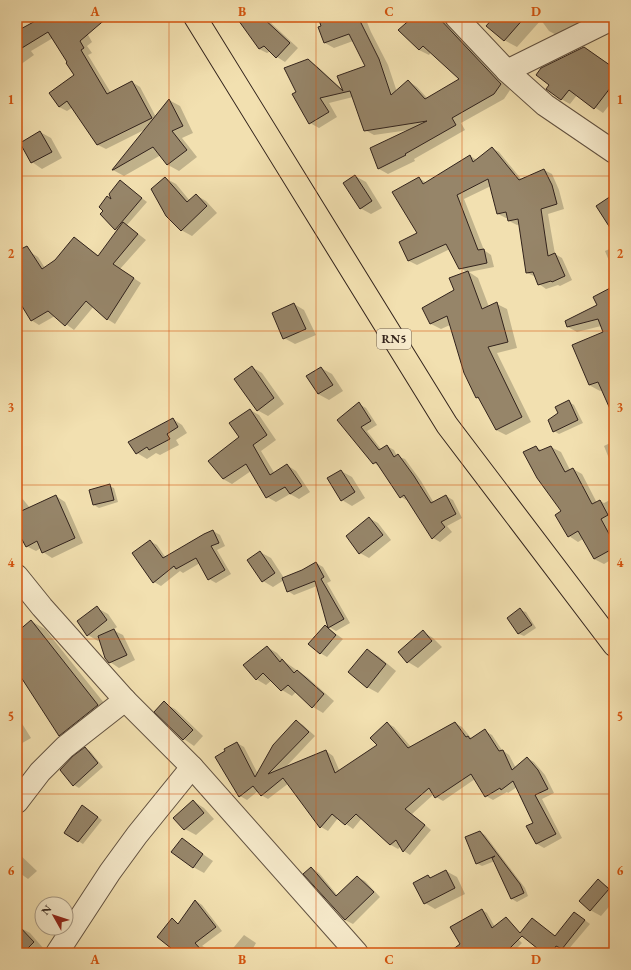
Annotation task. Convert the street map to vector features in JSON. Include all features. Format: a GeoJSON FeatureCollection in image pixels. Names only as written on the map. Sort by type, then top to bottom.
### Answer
{"type":"FeatureCollection","features":[{"type":"Feature","properties":{"kind":"highway","name":"RN5"},"geometry":{"type":"LineString","coordinates":[[195,17],[447,425],[614,645]]}},
{"type":"Feature","properties":{"kind":"street"},"geometry":{"type":"LineString","coordinates":[[456,17],[507,71],[545,106],[614,152]]}},
{"type":"Feature","properties":{"kind":"street"},"geometry":{"type":"LineString","coordinates":[[507,71],[614,18]]}},
{"type":"Feature","properties":{"kind":"street"},"geometry":{"type":"LineString","coordinates":[[17,576],[42,607],[125,700],[192,767],[357,953]]}},
{"type":"Feature","properties":{"kind":"street"},"geometry":{"type":"LineString","coordinates":[[17,802],[40,772],[65,747],[125,700]]}},
{"type":"Feature","properties":{"kind":"street"},"geometry":{"type":"LineString","coordinates":[[57,953],[110,872],[137,835],[192,767]]}},
{"type":"Feature","properties":{"kind":"building"},"geometry":{"type":"Polygon","coordinates":[[[38,17],[108,17],[80,41],[84,48],[81,50],[107,94],[132,81],[152,118],[97,145],[67,101],[59,107],[49,93],[74,75],[48,32],[17,51],[17,31],[39,19],[38,17]]]}},
{"type":"Feature","properties":{"kind":"building"},"geometry":{"type":"Polygon","coordinates":[[[236,17],[262,17],[290,43],[276,58],[264,46],[259,49],[236,17]]]}},
{"type":"Feature","properties":{"kind":"building"},"geometry":{"type":"Polygon","coordinates":[[[318,17],[358,17],[379,59],[391,95],[408,80],[425,99],[459,79],[423,46],[419,50],[398,30],[413,17],[438,17],[501,84],[494,94],[452,118],[456,125],[405,154],[406,155],[378,169],[370,148],[427,121],[364,131],[350,91],[320,98],[329,112],[309,124],[292,94],[296,92],[284,68],[308,59],[343,91],[337,76],[365,66],[349,34],[324,43],[318,27],[321,26],[318,17]]]}},
{"type":"Feature","properties":{"kind":"building"},"geometry":{"type":"Polygon","coordinates":[[[494,17],[525,17],[504,41],[486,26],[494,17]]]}},
{"type":"Feature","properties":{"kind":"building"},"geometry":{"type":"Polygon","coordinates":[[[584,47],[614,68],[614,83],[594,109],[569,90],[561,100],[546,89],[549,85],[536,75],[541,68],[584,47]]]}},
{"type":"Feature","properties":{"kind":"building"},"geometry":{"type":"Polygon","coordinates":[[[169,99],[183,126],[172,131],[187,150],[167,165],[153,147],[112,170],[169,99]]]}},
{"type":"Feature","properties":{"kind":"building"},"geometry":{"type":"Polygon","coordinates":[[[40,131],[52,152],[31,163],[20,143],[40,131]]]}},
{"type":"Feature","properties":{"kind":"building"},"geometry":{"type":"Polygon","coordinates":[[[492,147],[519,180],[544,169],[552,185],[557,204],[541,209],[548,256],[555,253],[565,276],[552,282],[538,285],[533,272],[526,273],[518,219],[508,221],[506,212],[497,214],[488,179],[457,195],[478,250],[484,249],[487,263],[459,269],[446,244],[408,261],[399,242],[417,233],[392,192],[419,177],[423,184],[470,155],[473,162],[492,147]]]}},
{"type":"Feature","properties":{"kind":"building"},"geometry":{"type":"Polygon","coordinates":[[[355,175],[372,201],[360,209],[343,183],[355,175]]]}},
{"type":"Feature","properties":{"kind":"building"},"geometry":{"type":"Polygon","coordinates":[[[165,177],[187,202],[196,194],[207,206],[181,231],[166,216],[151,189],[165,177]]]}},
{"type":"Feature","properties":{"kind":"building"},"geometry":{"type":"Polygon","coordinates":[[[120,180],[142,198],[115,230],[100,214],[103,211],[99,207],[107,196],[111,199],[109,194],[120,180]]]}},
{"type":"Feature","properties":{"kind":"building"},"geometry":{"type":"Polygon","coordinates":[[[614,194],[614,234],[596,206],[614,194]]]}},
{"type":"Feature","properties":{"kind":"building"},"geometry":{"type":"Polygon","coordinates":[[[123,222],[138,234],[113,264],[134,278],[107,320],[86,301],[65,326],[48,311],[31,321],[17,298],[17,251],[27,246],[42,269],[55,260],[74,237],[98,256],[123,222]]]}},
{"type":"Feature","properties":{"kind":"building"},"geometry":{"type":"Polygon","coordinates":[[[468,271],[482,309],[497,302],[508,342],[488,347],[522,417],[496,430],[478,397],[476,398],[464,373],[447,316],[430,324],[422,308],[454,290],[449,278],[468,271]]]}},
{"type":"Feature","properties":{"kind":"building"},"geometry":{"type":"Polygon","coordinates":[[[614,286],[614,418],[598,382],[589,385],[572,345],[603,332],[598,319],[567,327],[565,321],[597,305],[593,297],[614,286]]]}},
{"type":"Feature","properties":{"kind":"building"},"geometry":{"type":"Polygon","coordinates":[[[294,303],[306,329],[283,339],[272,313],[294,303]]]}},
{"type":"Feature","properties":{"kind":"building"},"geometry":{"type":"Polygon","coordinates":[[[252,366],[274,398],[257,411],[234,379],[252,366]]]}},
{"type":"Feature","properties":{"kind":"building"},"geometry":{"type":"Polygon","coordinates":[[[321,367],[333,385],[318,394],[306,376],[321,367]]]}},
{"type":"Feature","properties":{"kind":"building"},"geometry":{"type":"Polygon","coordinates":[[[569,400],[578,420],[553,432],[548,420],[558,413],[555,407],[569,400]]]}},
{"type":"Feature","properties":{"kind":"building"},"geometry":{"type":"Polygon","coordinates":[[[359,402],[371,421],[361,427],[379,450],[387,445],[394,457],[398,454],[431,503],[446,495],[456,514],[441,522],[445,527],[432,539],[404,495],[400,498],[376,462],[373,464],[337,420],[359,402]]]}},
{"type":"Feature","properties":{"kind":"building"},"geometry":{"type":"Polygon","coordinates":[[[250,409],[267,435],[253,445],[270,475],[287,464],[302,486],[290,494],[285,487],[266,498],[246,464],[223,479],[208,461],[239,437],[229,423],[250,409]]]}},
{"type":"Feature","properties":{"kind":"building"},"geometry":{"type":"Polygon","coordinates":[[[173,418],[178,427],[167,434],[170,439],[149,450],[147,447],[136,454],[128,442],[173,418]]]}},
{"type":"Feature","properties":{"kind":"building"},"geometry":{"type":"Polygon","coordinates":[[[536,446],[539,451],[551,446],[565,472],[573,468],[592,504],[600,500],[608,515],[601,519],[614,543],[614,548],[594,559],[578,531],[568,537],[555,515],[561,511],[537,478],[523,452],[536,446]]]}},
{"type":"Feature","properties":{"kind":"building"},"geometry":{"type":"Polygon","coordinates":[[[341,470],[355,492],[341,501],[327,478],[341,470]]]}},
{"type":"Feature","properties":{"kind":"building"},"geometry":{"type":"Polygon","coordinates":[[[110,484],[114,500],[93,505],[89,490],[110,484]]]}},
{"type":"Feature","properties":{"kind":"building"},"geometry":{"type":"Polygon","coordinates":[[[56,495],[75,538],[42,553],[37,541],[26,547],[17,530],[17,513],[56,495]]]}},
{"type":"Feature","properties":{"kind":"building"},"geometry":{"type":"Polygon","coordinates":[[[369,517],[383,535],[359,554],[346,536],[369,517]]]}},
{"type":"Feature","properties":{"kind":"building"},"geometry":{"type":"Polygon","coordinates":[[[213,530],[219,543],[211,546],[225,570],[208,580],[196,558],[176,569],[174,566],[153,583],[132,553],[150,540],[163,558],[213,530]]]}},
{"type":"Feature","properties":{"kind":"building"},"geometry":{"type":"Polygon","coordinates":[[[260,551],[275,573],[262,582],[247,560],[260,551]]]}},
{"type":"Feature","properties":{"kind":"building"},"geometry":{"type":"Polygon","coordinates":[[[316,562],[324,577],[321,579],[344,619],[328,628],[315,581],[287,592],[282,578],[302,570],[316,562]]]}},
{"type":"Feature","properties":{"kind":"building"},"geometry":{"type":"Polygon","coordinates":[[[97,606],[107,620],[87,636],[77,621],[97,606]]]}},
{"type":"Feature","properties":{"kind":"building"},"geometry":{"type":"Polygon","coordinates":[[[520,608],[532,625],[518,634],[507,618],[520,608]]]}},
{"type":"Feature","properties":{"kind":"building"},"geometry":{"type":"Polygon","coordinates":[[[31,620],[98,705],[59,736],[17,671],[17,632],[31,620]]]}},
{"type":"Feature","properties":{"kind":"building"},"geometry":{"type":"Polygon","coordinates":[[[325,625],[336,635],[320,654],[308,644],[325,625]]]}},
{"type":"Feature","properties":{"kind":"building"},"geometry":{"type":"Polygon","coordinates":[[[114,629],[127,655],[109,663],[105,658],[98,636],[114,629]]]}},
{"type":"Feature","properties":{"kind":"building"},"geometry":{"type":"Polygon","coordinates":[[[423,630],[432,641],[407,663],[398,652],[423,630]]]}},
{"type":"Feature","properties":{"kind":"building"},"geometry":{"type":"Polygon","coordinates":[[[267,646],[280,662],[282,659],[294,673],[297,670],[324,694],[312,708],[288,685],[281,691],[263,673],[256,680],[243,665],[267,646]]]}},
{"type":"Feature","properties":{"kind":"building"},"geometry":{"type":"Polygon","coordinates":[[[367,649],[386,664],[367,688],[348,672],[367,649]]]}},
{"type":"Feature","properties":{"kind":"building"},"geometry":{"type":"Polygon","coordinates":[[[164,701],[193,730],[183,740],[154,712],[164,701]]]}},
{"type":"Feature","properties":{"kind":"building"},"geometry":{"type":"Polygon","coordinates":[[[296,720],[309,732],[268,774],[326,750],[335,773],[377,745],[370,738],[387,722],[408,748],[455,722],[466,737],[468,736],[470,739],[485,729],[499,751],[503,750],[512,770],[527,757],[538,770],[548,789],[535,795],[556,834],[536,844],[526,826],[533,823],[513,781],[501,790],[500,788],[485,797],[471,774],[435,798],[429,788],[405,809],[425,825],[403,852],[396,840],[390,845],[356,814],[345,825],[332,814],[320,828],[283,778],[261,796],[253,786],[239,797],[215,757],[225,751],[224,749],[237,742],[255,777],[273,745],[296,720]]]}},
{"type":"Feature","properties":{"kind":"building"},"geometry":{"type":"Polygon","coordinates":[[[85,747],[98,763],[73,786],[60,770],[73,756],[85,747]]]}},
{"type":"Feature","properties":{"kind":"building"},"geometry":{"type":"Polygon","coordinates":[[[193,800],[204,813],[184,830],[173,818],[193,800]]]}},
{"type":"Feature","properties":{"kind":"building"},"geometry":{"type":"Polygon","coordinates":[[[82,805],[98,817],[78,842],[64,833],[82,805]]]}},
{"type":"Feature","properties":{"kind":"building"},"geometry":{"type":"Polygon","coordinates":[[[480,831],[520,884],[524,893],[511,899],[492,858],[495,856],[476,864],[465,837],[480,831]]]}},
{"type":"Feature","properties":{"kind":"building"},"geometry":{"type":"Polygon","coordinates":[[[182,838],[203,854],[193,868],[171,852],[182,838]]]}},
{"type":"Feature","properties":{"kind":"building"},"geometry":{"type":"Polygon","coordinates":[[[311,867],[336,896],[357,876],[374,892],[345,920],[303,874],[311,867]]]}},
{"type":"Feature","properties":{"kind":"building"},"geometry":{"type":"Polygon","coordinates":[[[446,870],[455,888],[424,904],[413,883],[428,875],[430,878],[446,870]]]}},
{"type":"Feature","properties":{"kind":"building"},"geometry":{"type":"Polygon","coordinates":[[[598,879],[609,889],[590,911],[579,901],[598,879]]]}},
{"type":"Feature","properties":{"kind":"building"},"geometry":{"type":"Polygon","coordinates":[[[195,900],[216,927],[195,943],[204,953],[177,953],[157,937],[172,918],[178,924],[195,900]]]}},
{"type":"Feature","properties":{"kind":"building"},"geometry":{"type":"Polygon","coordinates":[[[482,909],[492,928],[506,917],[520,933],[532,918],[555,936],[574,912],[585,920],[562,949],[556,946],[552,953],[543,953],[522,936],[505,953],[448,953],[460,944],[450,927],[482,909]]]}},
{"type":"Feature","properties":{"kind":"building"},"geometry":{"type":"Polygon","coordinates":[[[17,924],[34,942],[23,953],[17,953],[17,924]]]}}]}
